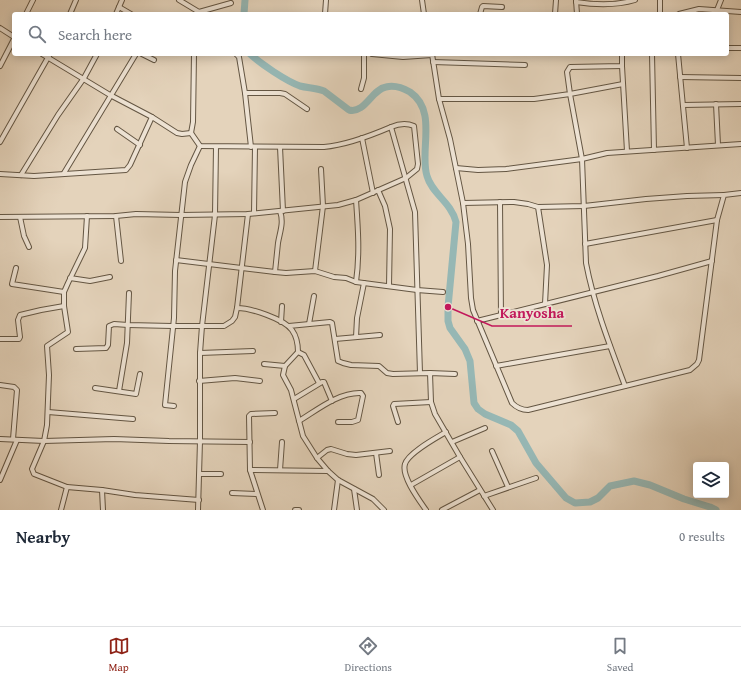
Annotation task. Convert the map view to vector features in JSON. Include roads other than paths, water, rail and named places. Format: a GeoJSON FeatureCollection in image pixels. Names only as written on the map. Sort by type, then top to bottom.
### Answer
{"type":"FeatureCollection","features":[{"type":"Feature","properties":{"kind":"street"},"geometry":{"type":"LineString","coordinates":[[27,12],[33,0]]}},
{"type":"Feature","properties":{"kind":"street"},"geometry":{"type":"LineString","coordinates":[[71,12],[76,0]]}},
{"type":"Feature","properties":{"kind":"street"},"geometry":{"type":"LineString","coordinates":[[117,12],[122,0]]}},
{"type":"Feature","properties":{"kind":"street"},"geometry":{"type":"LineString","coordinates":[[178,0],[197,12]]}},
{"type":"Feature","properties":{"kind":"street"},"geometry":{"type":"LineString","coordinates":[[325,12],[326,0]]}},
{"type":"Feature","properties":{"kind":"street"},"geometry":{"type":"LineString","coordinates":[[422,0],[424,12]]}},
{"type":"Feature","properties":{"kind":"street"},"geometry":{"type":"LineString","coordinates":[[555,12],[556,0]]}},
{"type":"Feature","properties":{"kind":"street"},"geometry":{"type":"LineString","coordinates":[[577,12],[576,1],[604,5],[624,3],[635,0]]}},
{"type":"Feature","properties":{"kind":"street"},"geometry":{"type":"LineString","coordinates":[[660,0],[660,12]]}},
{"type":"Feature","properties":{"kind":"street"},"geometry":{"type":"LineString","coordinates":[[717,10],[721,0]]}},
{"type":"Feature","properties":{"kind":"street"},"geometry":{"type":"LineString","coordinates":[[202,12],[231,3]]}},
{"type":"Feature","properties":{"kind":"street"},"geometry":{"type":"LineString","coordinates":[[481,12],[483,6],[502,7]]}},
{"type":"Feature","properties":{"kind":"street"},"geometry":{"type":"LineString","coordinates":[[119,7],[128,12]]}},
{"type":"Feature","properties":{"kind":"street"},"geometry":{"type":"LineString","coordinates":[[689,12],[699,10],[717,10],[741,12]]}},
{"type":"Feature","properties":{"kind":"street"},"geometry":{"type":"LineString","coordinates":[[0,28],[12,37]]}},
{"type":"Feature","properties":{"kind":"street"},"geometry":{"type":"LineString","coordinates":[[0,66],[12,42]]}},
{"type":"Feature","properties":{"kind":"street"},"geometry":{"type":"LineString","coordinates":[[729,48],[741,48]]}},
{"type":"Feature","properties":{"kind":"street"},"geometry":{"type":"LineString","coordinates":[[0,142],[49,56],[177,133],[182,134],[191,132]]}},
{"type":"Feature","properties":{"kind":"street"},"geometry":{"type":"LineString","coordinates":[[21,175],[58,115],[84,78],[96,56]]}},
{"type":"Feature","properties":{"kind":"street"},"geometry":{"type":"LineString","coordinates":[[64,173],[110,94],[135,56]]}},
{"type":"Feature","properties":{"kind":"street"},"geometry":{"type":"LineString","coordinates":[[146,56],[154,60]]}},
{"type":"Feature","properties":{"kind":"street"},"geometry":{"type":"LineString","coordinates":[[194,56],[193,122],[191,132],[200,146]]}},
{"type":"Feature","properties":{"kind":"street"},"geometry":{"type":"LineString","coordinates":[[238,56],[253,147],[254,213]]}},
{"type":"Feature","properties":{"kind":"street"},"geometry":{"type":"LineString","coordinates":[[361,88],[364,78],[364,56]]}},
{"type":"Feature","properties":{"kind":"street"},"geometry":{"type":"LineString","coordinates":[[432,56],[439,99],[450,139],[463,203],[468,244],[470,298],[473,310],[496,366],[512,403],[517,408],[528,410],[690,370],[697,364],[717,220],[724,195]]}},
{"type":"Feature","properties":{"kind":"street"},"geometry":{"type":"LineString","coordinates":[[622,56],[627,151]]}},
{"type":"Feature","properties":{"kind":"street"},"geometry":{"type":"LineString","coordinates":[[652,56],[654,150]]}},
{"type":"Feature","properties":{"kind":"street"},"geometry":{"type":"LineString","coordinates":[[678,56],[687,148]]}},
{"type":"Feature","properties":{"kind":"street"},"geometry":{"type":"LineString","coordinates":[[433,62],[525,65]]}},
{"type":"Feature","properties":{"kind":"street"},"geometry":{"type":"LineString","coordinates":[[622,66],[570,67],[567,72],[582,158],[586,263],[593,292],[624,386]]}},
{"type":"Feature","properties":{"kind":"street"},"geometry":{"type":"LineString","coordinates":[[680,77],[741,78]]}},
{"type":"Feature","properties":{"kind":"street"},"geometry":{"type":"LineString","coordinates":[[439,99],[534,99],[623,84]]}},
{"type":"Feature","properties":{"kind":"street"},"geometry":{"type":"LineString","coordinates":[[245,93],[285,94],[307,109]]}},
{"type":"Feature","properties":{"kind":"street"},"geometry":{"type":"LineString","coordinates":[[716,104],[718,145]]}},
{"type":"Feature","properties":{"kind":"street"},"geometry":{"type":"LineString","coordinates":[[683,105],[741,104]]}},
{"type":"Feature","properties":{"kind":"street"},"geometry":{"type":"LineString","coordinates":[[0,174],[21,175],[126,170],[140,145],[152,117]]}},
{"type":"Feature","properties":{"kind":"street"},"geometry":{"type":"LineString","coordinates":[[0,218],[116,216],[136,214],[248,214],[338,205],[356,200],[406,178],[417,169],[418,164],[414,126],[409,124],[396,125],[362,138],[334,146],[200,146]]}},
{"type":"Feature","properties":{"kind":"street"},"geometry":{"type":"LineString","coordinates":[[391,127],[415,212],[420,373]]}},
{"type":"Feature","properties":{"kind":"street"},"geometry":{"type":"LineString","coordinates":[[117,129],[140,145]]}},
{"type":"Feature","properties":{"kind":"street"},"geometry":{"type":"LineString","coordinates":[[362,138],[373,193]]}},
{"type":"Feature","properties":{"kind":"street"},"geometry":{"type":"LineString","coordinates":[[456,168],[478,170],[506,169],[607,153],[741,144]]}},
{"type":"Feature","properties":{"kind":"street"},"geometry":{"type":"LineString","coordinates":[[174,406],[166,405],[172,326],[174,318],[174,282],[176,260],[186,182],[191,165],[200,146]]}},
{"type":"Feature","properties":{"kind":"street"},"geometry":{"type":"LineString","coordinates":[[198,510],[200,474],[200,353],[214,215],[216,147]]}},
{"type":"Feature","properties":{"kind":"street"},"geometry":{"type":"LineString","coordinates":[[275,272],[278,240],[282,226],[280,147]]}},
{"type":"Feature","properties":{"kind":"street"},"geometry":{"type":"LineString","coordinates":[[315,271],[323,206],[321,169]]}},
{"type":"Feature","properties":{"kind":"street"},"geometry":{"type":"LineString","coordinates":[[378,190],[385,206],[390,229],[389,286]]}},
{"type":"Feature","properties":{"kind":"street"},"geometry":{"type":"LineString","coordinates":[[463,203],[514,202],[538,207],[584,206],[673,197],[741,193]]}},
{"type":"Feature","properties":{"kind":"street"},"geometry":{"type":"LineString","coordinates":[[356,200],[359,247],[359,265],[356,282]]}},
{"type":"Feature","properties":{"kind":"street"},"geometry":{"type":"LineString","coordinates":[[500,202],[501,316]]}},
{"type":"Feature","properties":{"kind":"street"},"geometry":{"type":"LineString","coordinates":[[538,207],[547,265],[545,304]]}},
{"type":"Feature","properties":{"kind":"street"},"geometry":{"type":"LineString","coordinates":[[76,349],[106,348],[108,345],[110,325],[114,324],[224,326],[232,321],[235,317],[237,308],[248,214]]}},
{"type":"Feature","properties":{"kind":"street"},"geometry":{"type":"LineString","coordinates":[[87,216],[85,248],[64,292],[64,306],[68,332],[47,346],[49,375],[48,412],[44,441],[32,472],[67,487],[135,495],[199,500]]}},
{"type":"Feature","properties":{"kind":"street"},"geometry":{"type":"LineString","coordinates":[[116,216],[121,261]]}},
{"type":"Feature","properties":{"kind":"street"},"geometry":{"type":"LineString","coordinates":[[20,217],[24,236],[29,247]]}},
{"type":"Feature","properties":{"kind":"street"},"geometry":{"type":"LineString","coordinates":[[585,244],[717,220]]}},
{"type":"Feature","properties":{"kind":"street"},"geometry":{"type":"LineString","coordinates":[[176,260],[286,273],[315,271],[334,277],[346,278],[356,282],[442,292]]}},
{"type":"Feature","properties":{"kind":"street"},"geometry":{"type":"LineString","coordinates":[[478,321],[712,260]]}},
{"type":"Feature","properties":{"kind":"street"},"geometry":{"type":"LineString","coordinates":[[16,268],[12,282],[13,284],[64,292]]}},
{"type":"Feature","properties":{"kind":"street"},"geometry":{"type":"LineString","coordinates":[[70,278],[90,280],[110,277]]}},
{"type":"Feature","properties":{"kind":"street"},"geometry":{"type":"LineString","coordinates":[[356,337],[364,283]]}},
{"type":"Feature","properties":{"kind":"street"},"geometry":{"type":"LineString","coordinates":[[119,391],[127,343],[129,293]]}},
{"type":"Feature","properties":{"kind":"street"},"geometry":{"type":"LineString","coordinates":[[309,324],[314,296]]}},
{"type":"Feature","properties":{"kind":"street"},"geometry":{"type":"LineString","coordinates":[[0,339],[19,339],[18,320],[20,315],[64,306]]}},
{"type":"Feature","properties":{"kind":"street"},"geometry":{"type":"LineString","coordinates":[[281,322],[282,306]]}},
{"type":"Feature","properties":{"kind":"street"},"geometry":{"type":"LineString","coordinates":[[237,308],[251,309],[288,326],[296,338],[298,352],[304,356],[319,383]]}},
{"type":"Feature","properties":{"kind":"street"},"geometry":{"type":"LineString","coordinates":[[288,326],[332,323],[338,361],[343,363],[351,365],[379,366],[387,373],[393,374],[455,374]]}},
{"type":"Feature","properties":{"kind":"street"},"geometry":{"type":"LineString","coordinates":[[335,339],[380,336]]}},
{"type":"Feature","properties":{"kind":"street"},"geometry":{"type":"LineString","coordinates":[[496,366],[610,346]]}},
{"type":"Feature","properties":{"kind":"street"},"geometry":{"type":"LineString","coordinates":[[200,353],[253,351]]}},
{"type":"Feature","properties":{"kind":"street"},"geometry":{"type":"LineString","coordinates":[[298,352],[285,366],[283,375],[294,399],[303,436],[317,458],[328,471],[338,480],[373,499],[384,510]]}},
{"type":"Feature","properties":{"kind":"street"},"geometry":{"type":"LineString","coordinates":[[264,364],[285,366]]}},
{"type":"Feature","properties":{"kind":"street"},"geometry":{"type":"LineString","coordinates":[[430,373],[431,402],[435,414],[493,510]]}},
{"type":"Feature","properties":{"kind":"street"},"geometry":{"type":"LineString","coordinates":[[95,388],[136,394],[140,374]]}},
{"type":"Feature","properties":{"kind":"street"},"geometry":{"type":"LineString","coordinates":[[199,381],[235,378],[260,381]]}},
{"type":"Feature","properties":{"kind":"street"},"geometry":{"type":"LineString","coordinates":[[294,399],[319,383],[324,382],[332,401]]}},
{"type":"Feature","properties":{"kind":"street"},"geometry":{"type":"LineString","coordinates":[[0,385],[14,387],[17,390],[15,439],[0,480]]}},
{"type":"Feature","properties":{"kind":"street"},"geometry":{"type":"LineString","coordinates":[[299,421],[332,401],[350,394],[360,392],[363,394],[358,420],[352,422],[338,422]]}},
{"type":"Feature","properties":{"kind":"street"},"geometry":{"type":"LineString","coordinates":[[398,422],[393,406],[394,404],[431,402]]}},
{"type":"Feature","properties":{"kind":"street"},"geometry":{"type":"LineString","coordinates":[[48,412],[133,419]]}},
{"type":"Feature","properties":{"kind":"street"},"geometry":{"type":"LineString","coordinates":[[263,510],[250,470],[249,414],[275,413]]}},
{"type":"Feature","properties":{"kind":"street"},"geometry":{"type":"LineString","coordinates":[[452,442],[485,428]]}},
{"type":"Feature","properties":{"kind":"street"},"geometry":{"type":"LineString","coordinates":[[426,510],[405,475],[405,462],[409,456],[446,432]]}},
{"type":"Feature","properties":{"kind":"street"},"geometry":{"type":"LineString","coordinates":[[0,439],[44,441],[114,439],[250,442]]}},
{"type":"Feature","properties":{"kind":"street"},"geometry":{"type":"LineString","coordinates":[[280,470],[282,442]]}},
{"type":"Feature","properties":{"kind":"street"},"geometry":{"type":"LineString","coordinates":[[317,458],[327,450],[332,449],[350,454],[390,451]]}},
{"type":"Feature","properties":{"kind":"street"},"geometry":{"type":"LineString","coordinates":[[492,451],[508,487]]}},
{"type":"Feature","properties":{"kind":"street"},"geometry":{"type":"LineString","coordinates":[[376,453],[379,475]]}},
{"type":"Feature","properties":{"kind":"street"},"geometry":{"type":"LineString","coordinates":[[411,485],[460,457]]}},
{"type":"Feature","properties":{"kind":"street"},"geometry":{"type":"LineString","coordinates":[[250,470],[328,471]]}},
{"type":"Feature","properties":{"kind":"street"},"geometry":{"type":"LineString","coordinates":[[200,474],[221,474]]}},
{"type":"Feature","properties":{"kind":"street"},"geometry":{"type":"LineString","coordinates":[[484,496],[536,478]]}},
{"type":"Feature","properties":{"kind":"street"},"geometry":{"type":"LineString","coordinates":[[334,510],[338,480]]}},
{"type":"Feature","properties":{"kind":"street"},"geometry":{"type":"LineString","coordinates":[[61,510],[67,487]]}},
{"type":"Feature","properties":{"kind":"street"},"geometry":{"type":"LineString","coordinates":[[354,489],[357,510]]}},
{"type":"Feature","properties":{"kind":"street"},"geometry":{"type":"LineString","coordinates":[[102,490],[103,510]]}},
{"type":"Feature","properties":{"kind":"street"},"geometry":{"type":"LineString","coordinates":[[442,510],[480,490]]}},
{"type":"Feature","properties":{"kind":"street"},"geometry":{"type":"LineString","coordinates":[[232,493],[257,494]]}},
{"type":"Feature","properties":{"kind":"waterway"},"geometry":{"type":"LineString","coordinates":[[244,12],[245,0]]}},
{"type":"Feature","properties":{"kind":"waterway"},"geometry":{"type":"LineString","coordinates":[[253,56],[267,67],[300,86],[324,91],[349,110],[360,108],[377,92],[389,86],[398,87],[410,92],[418,100],[426,120],[425,166],[427,176],[433,188],[454,215],[456,222],[448,321],[450,328],[465,349],[470,361],[474,403],[478,409],[485,414],[511,425],[518,431],[536,463],[566,498],[575,503],[590,502],[598,498],[610,486],[634,481],[650,485],[716,510]]}},
{"type":"Feature","properties":{"kind":"place","name":"Kanyosha"},"geometry":{"type":"Point","coordinates":[448,307]}}]}
